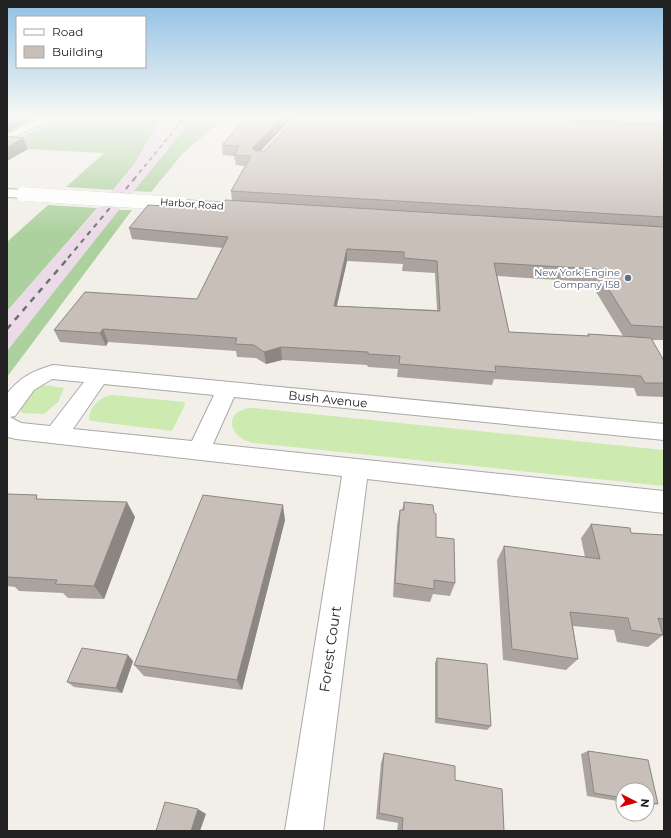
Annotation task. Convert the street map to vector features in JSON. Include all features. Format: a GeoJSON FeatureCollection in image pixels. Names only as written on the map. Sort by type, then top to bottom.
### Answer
{"type":"FeatureCollection","features":[{"type":"Feature","properties":{"kind":"street","name":"Harbor Road"},"geometry":{"type":"LineString","coordinates":[[7,193],[268,209]]}},
{"type":"Feature","properties":{"kind":"street","name":"Bush Avenue"},"geometry":{"type":"LineString","coordinates":[[7,410],[28,382],[38,375],[53,372],[664,432]]}},
{"type":"Feature","properties":{"kind":"street"},"geometry":{"type":"LineString","coordinates":[[56,435],[99,376]]}},
{"type":"Feature","properties":{"kind":"street"},"geometry":{"type":"LineString","coordinates":[[199,450],[227,389]]}},
{"type":"Feature","properties":{"kind":"street"},"geometry":{"type":"LineString","coordinates":[[7,424],[16,431],[356,467],[664,502]]}},
{"type":"Feature","properties":{"kind":"street","name":"Forest Court"},"geometry":{"type":"LineString","coordinates":[[304,831],[356,467]]}},
{"type":"Feature","properties":{"kind":"shaded area"},"geometry":{"type":"Polygon","coordinates":[[[139,155],[164,155],[7,351],[7,311],[119,184],[139,155]]]}},
{"type":"Feature","properties":{"kind":"green space"},"geometry":{"type":"Polygon","coordinates":[[[102,155],[139,155],[113,190],[66,187],[102,155]]]}},
{"type":"Feature","properties":{"kind":"green space"},"geometry":{"type":"Polygon","coordinates":[[[163,155],[181,155],[151,192],[134,191],[163,155]]]}},
{"type":"Feature","properties":{"kind":"green space"},"geometry":{"type":"Polygon","coordinates":[[[48,205],[97,208],[7,311],[7,242],[48,205]]]}},
{"type":"Feature","properties":{"kind":"green space"},"geometry":{"type":"Polygon","coordinates":[[[119,210],[132,210],[7,377],[7,351],[119,210]]]}},
{"type":"Feature","properties":{"kind":"green space"},"geometry":{"type":"Polygon","coordinates":[[[44,385],[64,388],[58,402],[44,414],[22,413],[20,407],[36,387],[44,385]]]}},
{"type":"Feature","properties":{"kind":"green space"},"geometry":{"type":"Polygon","coordinates":[[[112,395],[184,402],[185,405],[172,431],[91,421],[89,419],[93,406],[104,397],[112,395]]]}},
{"type":"Feature","properties":{"kind":"green space"},"geometry":{"type":"Polygon","coordinates":[[[254,408],[664,450],[664,486],[254,443],[245,440],[238,435],[232,424],[233,418],[237,413],[244,409],[254,408]]]}},
{"type":"Feature","properties":{"kind":"building"},"geometry":{"type":"Polygon","coordinates":[[[236,155],[664,155],[664,217],[231,191],[251,156],[236,155]]]}},
{"type":"Feature","properties":{"kind":"building"},"geometry":{"type":"Polygon","coordinates":[[[225,200],[664,227],[664,327],[631,325],[596,269],[494,263],[509,332],[589,336],[588,334],[651,338],[664,361],[664,383],[645,383],[641,376],[495,366],[496,372],[399,364],[400,356],[368,354],[368,352],[281,347],[264,352],[254,345],[235,344],[237,338],[103,329],[100,333],[54,330],[85,292],[197,299],[228,237],[129,228],[148,205],[220,209],[225,200]],[[347,249],[334,306],[440,311],[437,261],[404,258],[404,252],[347,249]]]}},
{"type":"Feature","properties":{"kind":"building"},"geometry":{"type":"Polygon","coordinates":[[[7,494],[37,495],[36,499],[127,502],[94,586],[55,584],[57,580],[7,577],[7,494]]]}},
{"type":"Feature","properties":{"kind":"building"},"geometry":{"type":"Polygon","coordinates":[[[203,495],[283,505],[237,680],[134,665],[203,495]]]}},
{"type":"Feature","properties":{"kind":"building"},"geometry":{"type":"Polygon","coordinates":[[[404,502],[433,505],[434,513],[436,514],[436,537],[454,539],[455,583],[434,580],[434,589],[395,583],[400,510],[404,510],[404,502]]]}},
{"type":"Feature","properties":{"kind":"building"},"geometry":{"type":"Polygon","coordinates":[[[591,524],[630,528],[631,533],[664,535],[664,619],[658,618],[663,635],[631,630],[628,618],[570,612],[578,659],[512,649],[504,546],[600,559],[591,524]]]}},
{"type":"Feature","properties":{"kind":"building"},"geometry":{"type":"Polygon","coordinates":[[[82,648],[128,655],[116,688],[67,682],[82,648]]]}},
{"type":"Feature","properties":{"kind":"building"},"geometry":{"type":"Polygon","coordinates":[[[437,658],[487,664],[491,726],[437,718],[437,658]]]}},
{"type":"Feature","properties":{"kind":"building"},"geometry":{"type":"Polygon","coordinates":[[[588,751],[648,760],[653,782],[615,782],[615,797],[594,793],[588,751]]]}},
{"type":"Feature","properties":{"kind":"building"},"geometry":{"type":"Polygon","coordinates":[[[384,753],[455,766],[455,780],[502,789],[504,831],[402,831],[403,818],[379,813],[384,753]]]}},
{"type":"Feature","properties":{"kind":"building"},"geometry":{"type":"Polygon","coordinates":[[[655,791],[658,804],[655,803],[655,791]]]}},
{"type":"Feature","properties":{"kind":"building"},"geometry":{"type":"Polygon","coordinates":[[[165,802],[198,809],[191,831],[156,831],[165,802]]]}},
{"type":"Feature","properties":{"kind":"railway"},"geometry":{"type":"LineString","coordinates":[[134,179],[154,155]]}},
{"type":"Feature","properties":{"kind":"railway"},"geometry":{"type":"LineString","coordinates":[[68,258],[135,178]]}},
{"type":"Feature","properties":{"kind":"railway"},"geometry":{"type":"LineString","coordinates":[[7,329],[69,257]]}},
{"type":"Feature","properties":{"kind":"place","name":"New York Engine Company 158"},"geometry":{"type":"Point","coordinates":[628,278]}}]}
